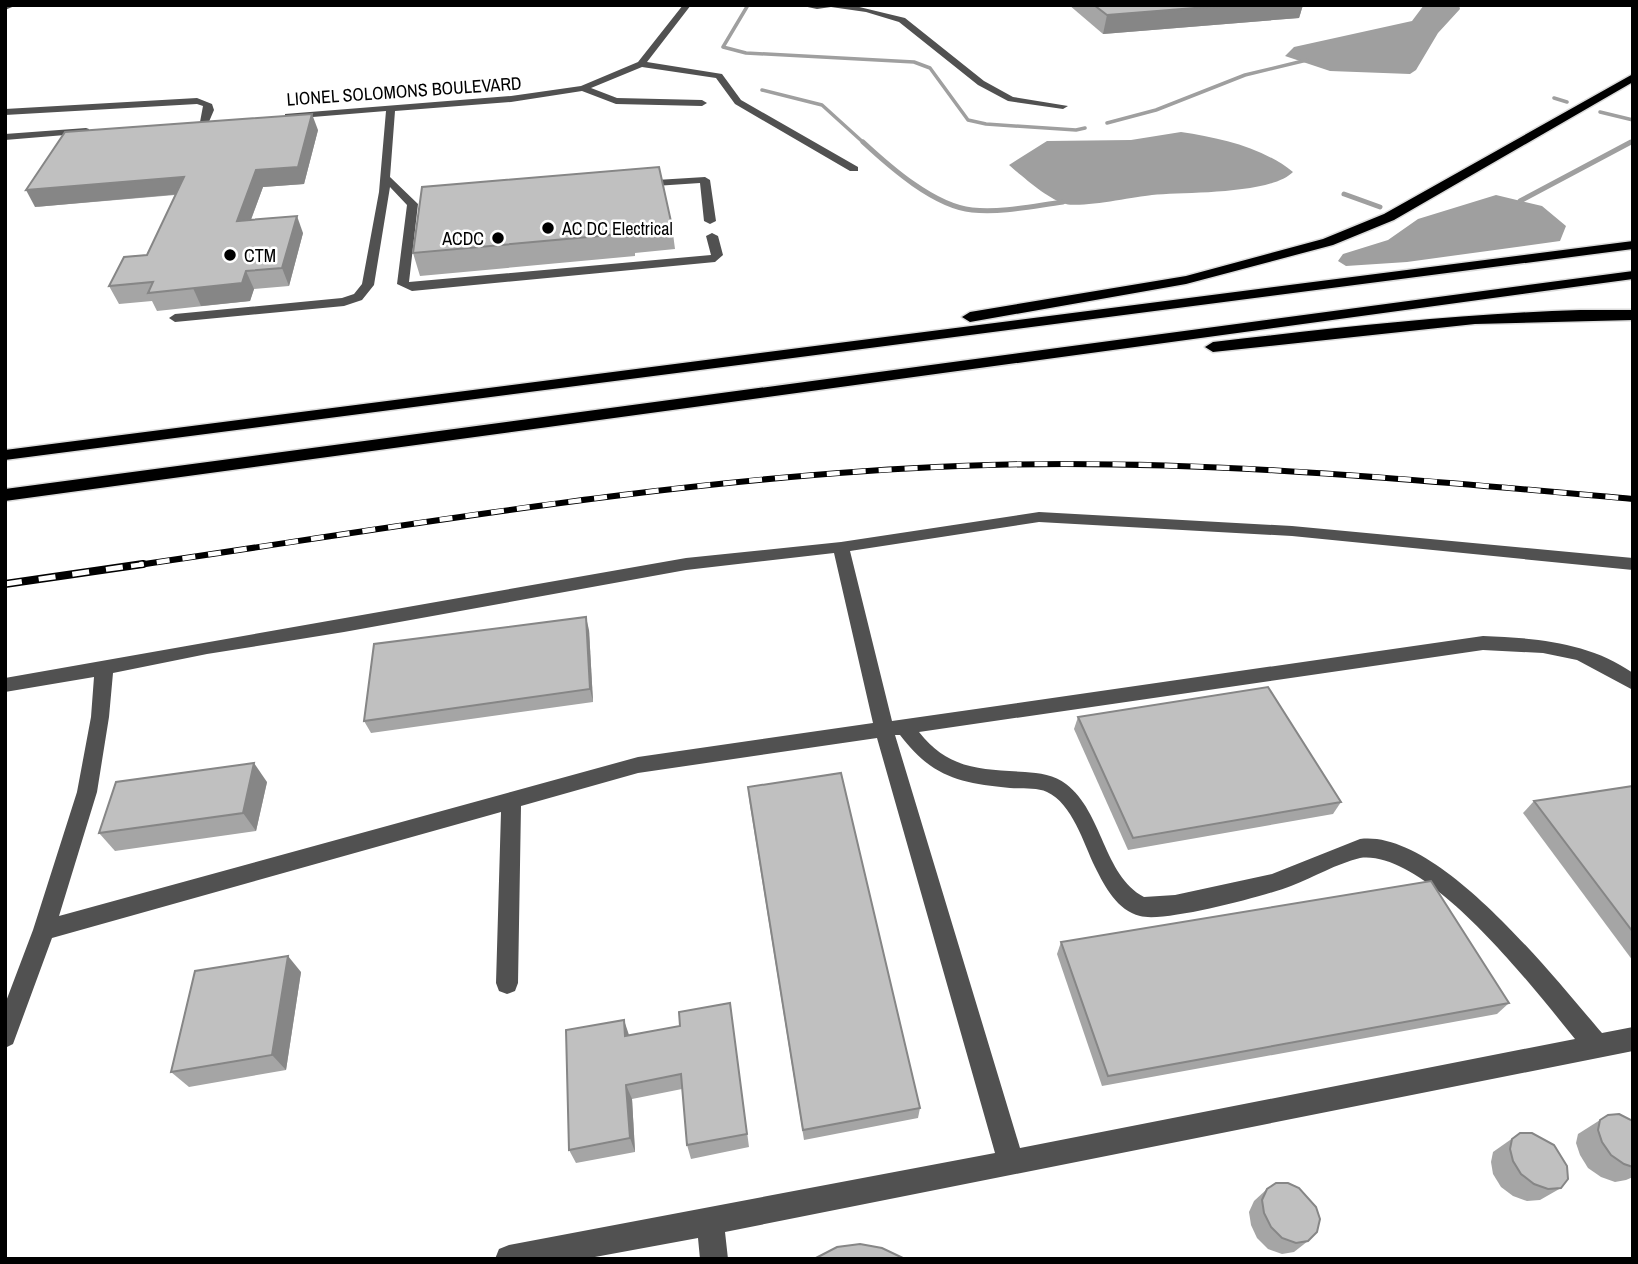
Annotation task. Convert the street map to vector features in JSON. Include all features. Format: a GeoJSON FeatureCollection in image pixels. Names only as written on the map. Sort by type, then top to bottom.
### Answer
{"type":"FeatureCollection","features":[{"type":"Feature","properties":{"kind":"highway"},"geometry":{"type":"LineString","coordinates":[[679,368],[1186,280],[1292,253],[1389,217],[1633,77]]}},
{"type":"Feature","properties":{"kind":"highway"},"geometry":{"type":"LineString","coordinates":[[5,455],[1633,245]]}},
{"type":"Feature","properties":{"kind":"highway"},"geometry":{"type":"LineString","coordinates":[[5,495],[1633,275]]}},
{"type":"Feature","properties":{"kind":"highway"},"geometry":{"type":"LineString","coordinates":[[391,443],[1375,327],[1520,315],[1633,315]]}},
{"type":"Feature","properties":{"kind":"street"},"geometry":{"type":"LineString","coordinates":[[5,8],[13,5]]}},
{"type":"Feature","properties":{"kind":"street","name":"LIONEL SOLOMONS BOULEVARD"},"geometry":{"type":"LineString","coordinates":[[272,117],[539,96],[583,88],[641,64],[687,5]]}},
{"type":"Feature","properties":{"kind":"street"},"geometry":{"type":"LineString","coordinates":[[802,5],[817,8],[828,5]]}},
{"type":"Feature","properties":{"kind":"street"},"geometry":{"type":"LineString","coordinates":[[833,5],[867,10],[902,20],[981,83],[1011,99],[1063,106]]}},
{"type":"Feature","properties":{"kind":"street"},"geometry":{"type":"LineString","coordinates":[[641,64],[719,76],[738,102],[854,169]]}},
{"type":"Feature","properties":{"kind":"street"},"geometry":{"type":"LineString","coordinates":[[583,88],[616,101],[702,103]]}},
{"type":"Feature","properties":{"kind":"street"},"geometry":{"type":"LineString","coordinates":[[5,112],[197,101],[207,104],[209,110],[205,122]]}},
{"type":"Feature","properties":{"kind":"street"},"geometry":{"type":"LineString","coordinates":[[174,318],[344,302],[358,297],[368,285],[384,192],[391,107]]}},
{"type":"Feature","properties":{"kind":"street"},"geometry":{"type":"LineString","coordinates":[[192,123],[219,121]]}},
{"type":"Feature","properties":{"kind":"street"},"geometry":{"type":"LineString","coordinates":[[5,137],[99,130]]}},
{"type":"Feature","properties":{"kind":"street"},"geometry":{"type":"LineString","coordinates":[[385,177],[419,204],[403,284],[412,287],[715,258],[717,255],[712,236]]}},
{"type":"Feature","properties":{"kind":"street"},"geometry":{"type":"LineString","coordinates":[[621,186],[705,180],[710,221]]}},
{"type":"Feature","properties":{"kind":"street"},"geometry":{"type":"LineString","coordinates":[[5,685],[208,646],[344,626],[674,566],[841,547],[1039,517],[1292,531],[1633,564]]}},
{"type":"Feature","properties":{"kind":"street"},"geometry":{"type":"LineString","coordinates":[[841,547],[894,727],[1011,1162]]}},
{"type":"Feature","properties":{"kind":"street"},"geometry":{"type":"LineString","coordinates":[[44,930],[638,765],[1483,643],[1521,643],[1574,652],[1623,674],[1633,682]]}},
{"type":"Feature","properties":{"kind":"street"},"geometry":{"type":"LineString","coordinates":[[5,1036],[44,930],[87,792],[100,717],[104,668]]}},
{"type":"Feature","properties":{"kind":"street"},"geometry":{"type":"LineString","coordinates":[[894,727],[940,766],[970,776],[1030,781],[1059,789],[1080,816],[1118,889],[1129,901],[1142,907],[1162,906],[1276,883],[1354,850],[1370,847],[1388,849],[1409,858],[1462,899],[1519,957],[1597,1046]]}},
{"type":"Feature","properties":{"kind":"street"},"geometry":{"type":"LineString","coordinates":[[507,983],[511,800]]}},
{"type":"Feature","properties":{"kind":"street"},"geometry":{"type":"LineString","coordinates":[[509,1259],[710,1222],[1633,1039]]}},
{"type":"Feature","properties":{"kind":"street"},"geometry":{"type":"LineString","coordinates":[[710,1222],[714,1259]]}},
{"type":"Feature","properties":{"kind":"shaded area"},"geometry":{"type":"Polygon","coordinates":[[[1424,5],[1459,5],[1460,9],[1438,33],[1416,70],[1410,74],[1330,71],[1285,56],[1294,47],[1412,21],[1424,5]]]}},
{"type":"Feature","properties":{"kind":"shaded area"},"geometry":{"type":"Polygon","coordinates":[[[1181,132],[1254,150],[1293,172],[1266,185],[1247,189],[1152,195],[1074,205],[1052,198],[1009,165],[1047,141],[1131,140],[1181,132]]]}},
{"type":"Feature","properties":{"kind":"shaded area"},"geometry":{"type":"Polygon","coordinates":[[[1496,195],[1542,206],[1566,226],[1560,241],[1407,262],[1346,266],[1338,261],[1343,254],[1388,240],[1418,219],[1496,195]]]}},
{"type":"Feature","properties":{"kind":"building"},"geometry":{"type":"Polygon","coordinates":[[[1094,5],[1232,5],[1107,15],[1094,5]]]}},
{"type":"Feature","properties":{"kind":"building"},"geometry":{"type":"Polygon","coordinates":[[[312,114],[298,167],[256,170],[237,221],[297,216],[282,268],[246,271],[242,283],[148,293],[153,282],[109,286],[124,257],[147,255],[184,177],[26,190],[65,132],[312,114]]]}},
{"type":"Feature","properties":{"kind":"building","name":"AC DC Electrical"},"geometry":{"type":"Polygon","coordinates":[[[659,167],[672,226],[632,230],[632,233],[413,253],[422,187],[659,167]]]}},
{"type":"Feature","properties":{"kind":"building"},"geometry":{"type":"Polygon","coordinates":[[[586,617],[590,689],[364,721],[374,644],[586,617]]]}},
{"type":"Feature","properties":{"kind":"building"},"geometry":{"type":"Polygon","coordinates":[[[1268,687],[1341,802],[1133,838],[1078,717],[1268,687]]]}},
{"type":"Feature","properties":{"kind":"building"},"geometry":{"type":"Polygon","coordinates":[[[254,763],[243,813],[99,833],[116,782],[254,763]]]}},
{"type":"Feature","properties":{"kind":"building"},"geometry":{"type":"Polygon","coordinates":[[[841,773],[920,1108],[803,1130],[748,787],[841,773]]]}},
{"type":"Feature","properties":{"kind":"building"},"geometry":{"type":"Polygon","coordinates":[[[1633,786],[1633,932],[1534,801],[1633,786]]]}},
{"type":"Feature","properties":{"kind":"building"},"geometry":{"type":"Polygon","coordinates":[[[1431,881],[1509,1003],[1108,1076],[1061,942],[1431,881]]]}},
{"type":"Feature","properties":{"kind":"building"},"geometry":{"type":"Polygon","coordinates":[[[288,956],[272,1055],[171,1072],[195,971],[288,956]]]}},
{"type":"Feature","properties":{"kind":"building"},"geometry":{"type":"Polygon","coordinates":[[[730,1003],[747,1134],[687,1145],[681,1074],[626,1085],[630,1138],[569,1150],[566,1030],[624,1020],[625,1036],[680,1026],[679,1012],[730,1003]]]}},
{"type":"Feature","properties":{"kind":"building"},"geometry":{"type":"Polygon","coordinates":[[[1619,1114],[1633,1121],[1633,1167],[1611,1155],[1598,1130],[1600,1120],[1608,1115],[1619,1114]]]}},
{"type":"Feature","properties":{"kind":"building"},"geometry":{"type":"Polygon","coordinates":[[[1520,1133],[1532,1133],[1554,1145],[1567,1166],[1568,1179],[1561,1188],[1548,1189],[1534,1184],[1521,1174],[1510,1149],[1512,1139],[1520,1133]]]}},
{"type":"Feature","properties":{"kind":"building"},"geometry":{"type":"Polygon","coordinates":[[[1276,1183],[1288,1183],[1299,1188],[1316,1207],[1320,1219],[1317,1232],[1308,1241],[1296,1243],[1282,1238],[1271,1227],[1264,1213],[1262,1200],[1267,1189],[1276,1183]]]}},
{"type":"Feature","properties":{"kind":"building"},"geometry":{"type":"Polygon","coordinates":[[[860,1244],[882,1248],[905,1259],[814,1259],[837,1247],[860,1244]]]}},
{"type":"Feature","properties":{"kind":"waterway"},"geometry":{"type":"LineString","coordinates":[[748,5],[723,47],[746,53],[914,62],[930,68],[968,120],[986,124],[1076,130],[1085,128]]}},
{"type":"Feature","properties":{"kind":"waterway"},"geometry":{"type":"LineString","coordinates":[[1107,123],[1156,110],[1245,75],[1307,60]]}},
{"type":"Feature","properties":{"kind":"waterway"},"geometry":{"type":"LineString","coordinates":[[762,90],[822,105],[865,144]]}},
{"type":"Feature","properties":{"kind":"waterway"},"geometry":{"type":"LineString","coordinates":[[1554,98],[1567,102]]}},
{"type":"Feature","properties":{"kind":"waterway"},"geometry":{"type":"LineString","coordinates":[[1600,112],[1633,120]]}},
{"type":"Feature","properties":{"kind":"waterway"},"geometry":{"type":"LineString","coordinates":[[863,142],[913,184],[958,207],[995,211],[1063,202]]}},
{"type":"Feature","properties":{"kind":"waterway"},"geometry":{"type":"LineString","coordinates":[[1520,201],[1631,142]]}},
{"type":"Feature","properties":{"kind":"waterway"},"geometry":{"type":"LineString","coordinates":[[1627,144],[1631,142]]}},
{"type":"Feature","properties":{"kind":"waterway"},"geometry":{"type":"LineString","coordinates":[[1344,194],[1380,207]]}},
{"type":"Feature","properties":{"kind":"railway"},"geometry":{"type":"LineString","coordinates":[[131,566],[647,492],[855,472],[959,466],[1043,464],[1212,467],[1381,477],[1633,499]]}},
{"type":"Feature","properties":{"kind":"railway"},"geometry":{"type":"LineString","coordinates":[[5,584],[143,564]]}},
{"type":"Feature","properties":{"kind":"place","name":"AC DC Electrical"},"geometry":{"type":"Point","coordinates":[548,228]}},
{"type":"Feature","properties":{"kind":"place","name":"ACDC"},"geometry":{"type":"Point","coordinates":[498,238]}},
{"type":"Feature","properties":{"kind":"place","name":"CTM"},"geometry":{"type":"Point","coordinates":[230,255]}}]}
